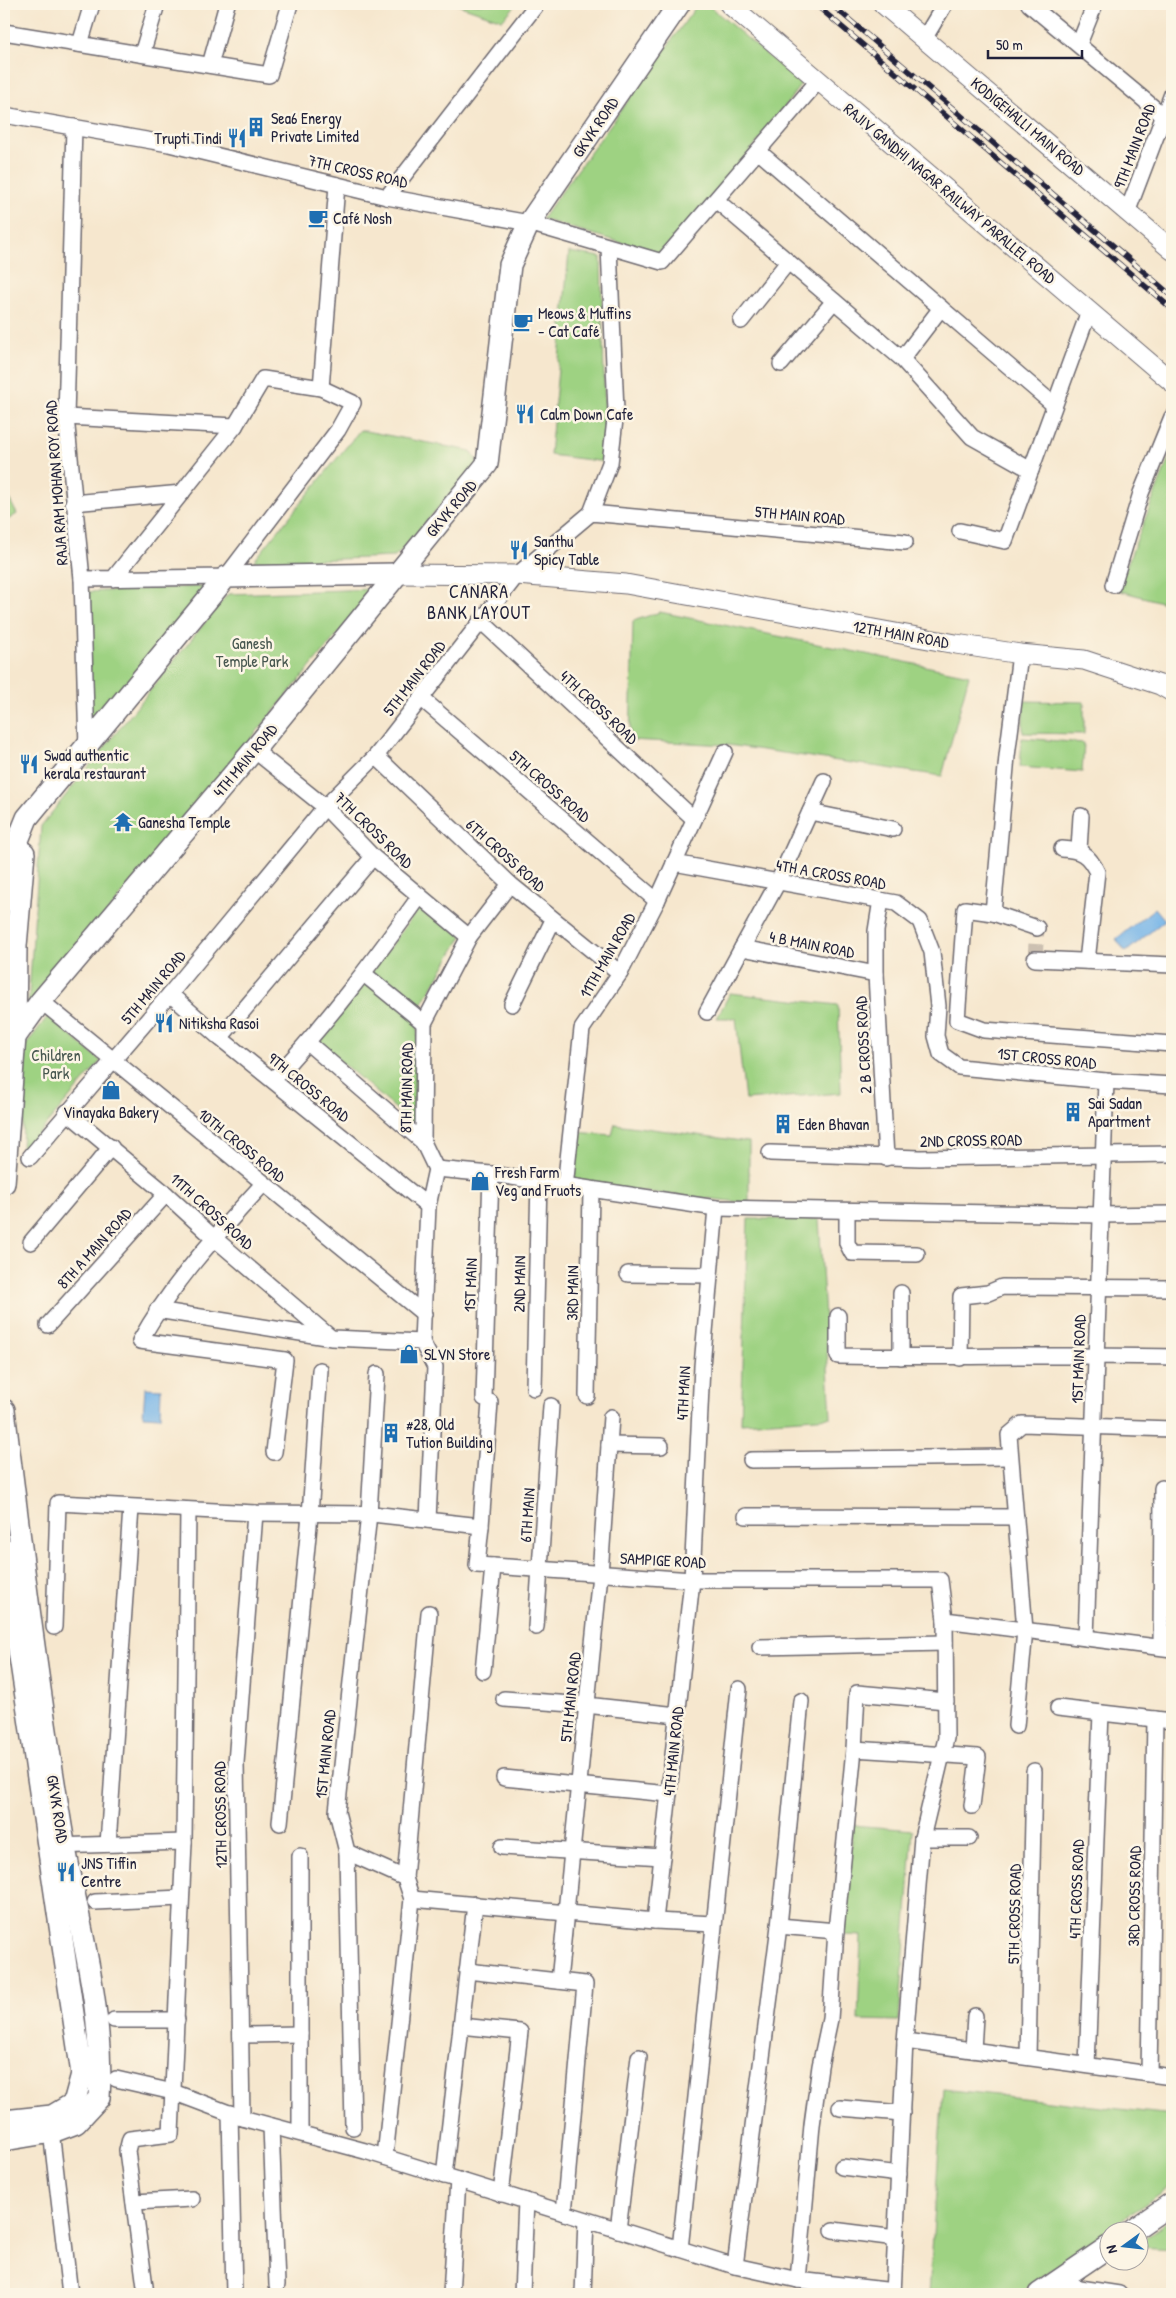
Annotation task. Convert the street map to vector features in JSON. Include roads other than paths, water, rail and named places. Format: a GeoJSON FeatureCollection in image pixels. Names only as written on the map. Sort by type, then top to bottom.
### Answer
{"type":"FeatureCollection","features":[{"type":"Feature","properties":{"kind":"main road","name":"GKVK ROAD"},"geometry":{"type":"LineString","coordinates":[[397,574],[487,464],[510,265],[529,223],[679,4]]}},
{"type":"Feature","properties":{"kind":"main road"},"geometry":{"type":"LineString","coordinates":[[4,901],[10,860],[27,818],[226,577],[397,574]]}},
{"type":"Feature","properties":{"kind":"main road","name":"4TH MAIN ROAD"},"geometry":{"type":"LineString","coordinates":[[15,1037],[41,1001],[254,750],[397,574]]}},
{"type":"Feature","properties":{"kind":"main road"},"geometry":{"type":"LineString","coordinates":[[4,1182],[8,1061],[15,1037],[16,946],[27,818]]}},
{"type":"Feature","properties":{"kind":"main road","name":"GKVK ROAD"},"geometry":{"type":"LineString","coordinates":[[4,1410],[10,1509],[51,1767],[55,1846]]}},
{"type":"Feature","properties":{"kind":"main road","name":"GKVK ROAD"},"geometry":{"type":"LineString","coordinates":[[4,1549],[55,1846],[82,2074],[74,2103],[51,2124],[4,2140]]}},
{"type":"Feature","properties":{"kind":"main road","name":"GKVK ROAD"},"geometry":{"type":"LineString","coordinates":[[4,2121],[51,2124]]}},
{"type":"Feature","properties":{"kind":"main road"},"geometry":{"type":"LineString","coordinates":[[1148,2220],[1172,2204]]}},
{"type":"Feature","properties":{"kind":"main road"},"geometry":{"type":"LineString","coordinates":[[1047,2289],[1098,2254]]}},
{"type":"Feature","properties":{"kind":"street"},"geometry":{"type":"LineString","coordinates":[[80,44],[92,4]]}},
{"type":"Feature","properties":{"kind":"street"},"geometry":{"type":"LineString","coordinates":[[142,54],[157,4]]}},
{"type":"Feature","properties":{"kind":"street"},"geometry":{"type":"LineString","coordinates":[[210,65],[227,4]]}},
{"type":"Feature","properties":{"kind":"street"},"geometry":{"type":"LineString","coordinates":[[4,32],[269,75],[290,4]]}},
{"type":"Feature","properties":{"kind":"street"},"geometry":{"type":"LineString","coordinates":[[387,197],[537,4]]}},
{"type":"Feature","properties":{"kind":"street","name":"RAJIV GANDHI NAGAR RAILWAY PARALLEL ROAD"},"geometry":{"type":"LineString","coordinates":[[729,4],[1172,382]]}},
{"type":"Feature","properties":{"kind":"street","name":"KODIGEHALLI MAIN ROAD"},"geometry":{"type":"LineString","coordinates":[[883,4],[1128,210],[1172,250]]}},
{"type":"Feature","properties":{"kind":"street"},"geometry":{"type":"LineString","coordinates":[[924,39],[945,4]]}},
{"type":"Feature","properties":{"kind":"street"},"geometry":{"type":"LineString","coordinates":[[1029,4],[1168,119]]}},
{"type":"Feature","properties":{"kind":"street"},"geometry":{"type":"LineString","coordinates":[[1079,44],[1095,4]]}},
{"type":"Feature","properties":{"kind":"street"},"geometry":{"type":"LineString","coordinates":[[818,81],[716,200],[902,359],[972,437],[1031,470]]}},
{"type":"Feature","properties":{"kind":"street","name":"9TH MAIN ROAD"},"geometry":{"type":"LineString","coordinates":[[1128,210],[1168,119],[1172,94]]}},
{"type":"Feature","properties":{"kind":"street","name":"7TH CROSS ROAD"},"geometry":{"type":"LineString","coordinates":[[4,115],[169,144],[387,197],[529,223],[662,262],[716,200]]}},
{"type":"Feature","properties":{"kind":"street","name":"RAJA RAM MOHAN ROY ROAD"},"geometry":{"type":"LineString","coordinates":[[74,127],[66,417],[82,579],[87,747]]}},
{"type":"Feature","properties":{"kind":"street"},"geometry":{"type":"LineString","coordinates":[[758,151],[1054,405]]}},
{"type":"Feature","properties":{"kind":"street"},"geometry":{"type":"LineString","coordinates":[[322,388],[337,185]]}},
{"type":"Feature","properties":{"kind":"street"},"geometry":{"type":"LineString","coordinates":[[591,513],[610,463],[616,411],[609,247]]}},
{"type":"Feature","properties":{"kind":"street"},"geometry":{"type":"LineString","coordinates":[[741,320],[788,262]]}},
{"type":"Feature","properties":{"kind":"street"},"geometry":{"type":"LineString","coordinates":[[781,364],[834,301]]}},
{"type":"Feature","properties":{"kind":"street"},"geometry":{"type":"LineString","coordinates":[[902,359],[941,308]]}},
{"type":"Feature","properties":{"kind":"street"},"geometry":{"type":"LineString","coordinates":[[960,531],[1005,541],[1089,311]]}},
{"type":"Feature","properties":{"kind":"street"},"geometry":{"type":"LineString","coordinates":[[82,579],[113,579],[226,577],[338,430],[353,404],[322,388],[263,378],[235,426],[113,579]]}},
{"type":"Feature","properties":{"kind":"street"},"geometry":{"type":"LineString","coordinates":[[66,417],[235,426]]}},
{"type":"Feature","properties":{"kind":"street"},"geometry":{"type":"LineString","coordinates":[[1113,586],[1141,493],[1172,418]]}},
{"type":"Feature","properties":{"kind":"street"},"geometry":{"type":"LineString","coordinates":[[73,503],[182,493]]}},
{"type":"Feature","properties":{"kind":"street","name":"5TH MAIN ROAD"},"geometry":{"type":"LineString","coordinates":[[30,1157],[170,994],[326,807],[376,756],[517,575],[591,513],[905,542]]}},
{"type":"Feature","properties":{"kind":"street","name":"12TH MAIN ROAD"},"geometry":{"type":"LineString","coordinates":[[397,574],[517,575],[626,584],[1020,654],[1084,660],[1168,686]]}},
{"type":"Feature","properties":{"kind":"street","name":"4TH CROSS ROAD"},"geometry":{"type":"LineString","coordinates":[[481,621],[694,818]]}},
{"type":"Feature","properties":{"kind":"street"},"geometry":{"type":"LineString","coordinates":[[993,913],[1007,756],[1020,654]]}},
{"type":"Feature","properties":{"kind":"street","name":"5TH CROSS ROAD"},"geometry":{"type":"LineString","coordinates":[[420,698],[657,901]]}},
{"type":"Feature","properties":{"kind":"street","name":"7TH CROSS ROAD"},"geometry":{"type":"LineString","coordinates":[[254,750],[326,807],[373,857],[469,937]]}},
{"type":"Feature","properties":{"kind":"street","name":"11TH MAIN ROAD"},"geometry":{"type":"LineString","coordinates":[[565,1187],[582,1029],[620,973],[657,901],[725,752]]}},
{"type":"Feature","properties":{"kind":"street","name":"6TH CROSS ROAD"},"geometry":{"type":"LineString","coordinates":[[376,756],[510,884],[620,973]]}},
{"type":"Feature","properties":{"kind":"street"},"geometry":{"type":"LineString","coordinates":[[707,1012],[778,882],[824,781]]}},
{"type":"Feature","properties":{"kind":"street"},"geometry":{"type":"LineString","coordinates":[[810,812],[893,829]]}},
{"type":"Feature","properties":{"kind":"street"},"geometry":{"type":"LineString","coordinates":[[1078,850],[1081,816]]}},
{"type":"Feature","properties":{"kind":"street"},"geometry":{"type":"LineString","coordinates":[[1062,848],[1078,850],[1093,863],[1097,872],[1087,961]]}},
{"type":"Feature","properties":{"kind":"street"},"geometry":{"type":"LineString","coordinates":[[220,1038],[373,857]]}},
{"type":"Feature","properties":{"kind":"street","name":"4TH A CROSS ROAD"},"geometry":{"type":"LineString","coordinates":[[674,862],[896,903],[920,921],[932,952],[938,1006],[936,1036]]}},
{"type":"Feature","properties":{"kind":"street","name":"8TH MAIN ROAD"},"geometry":{"type":"LineString","coordinates":[[436,1169],[423,1142],[424,1023],[469,937],[510,884]]}},
{"type":"Feature","properties":{"kind":"street"},"geometry":{"type":"LineString","coordinates":[[273,1080],[308,1043],[364,974],[420,896]]}},
{"type":"Feature","properties":{"kind":"street","name":"2 B CROSS ROAD"},"geometry":{"type":"LineString","coordinates":[[881,900],[876,931],[876,974],[886,1158]]}},
{"type":"Feature","properties":{"kind":"street"},"geometry":{"type":"LineString","coordinates":[[1037,928],[993,913],[965,909],[957,1020],[984,1030],[1172,1044]]}},
{"type":"Feature","properties":{"kind":"street"},"geometry":{"type":"LineString","coordinates":[[512,1004],[553,920]]}},
{"type":"Feature","properties":{"kind":"street","name":"4 B MAIN ROAD"},"geometry":{"type":"LineString","coordinates":[[742,948],[876,974]]}},
{"type":"Feature","properties":{"kind":"street"},"geometry":{"type":"LineString","coordinates":[[1034,958],[1172,966]]}},
{"type":"Feature","properties":{"kind":"street"},"geometry":{"type":"LineString","coordinates":[[364,974],[424,1023]]}},
{"type":"Feature","properties":{"kind":"street","name":"9TH CROSS ROAD"},"geometry":{"type":"LineString","coordinates":[[170,994],[220,1038],[428,1206]]}},
{"type":"Feature","properties":{"kind":"street","name":"10TH CROSS ROAD"},"geometry":{"type":"LineString","coordinates":[[41,1001],[262,1184],[424,1314]]}},
{"type":"Feature","properties":{"kind":"street","name":"1ST CROSS ROAD"},"geometry":{"type":"LineString","coordinates":[[936,1036],[941,1054],[959,1067],[1106,1081],[1172,1084]]}},
{"type":"Feature","properties":{"kind":"street"},"geometry":{"type":"LineString","coordinates":[[308,1043],[423,1142]]}},
{"type":"Feature","properties":{"kind":"street","name":"1ST MAIN ROAD"},"geometry":{"type":"LineString","coordinates":[[1086,1638],[1106,1081]]}},
{"type":"Feature","properties":{"kind":"street","name":"11TH CROSS ROAD"},"geometry":{"type":"LineString","coordinates":[[67,1112],[111,1147],[332,1338]]}},
{"type":"Feature","properties":{"kind":"street"},"geometry":{"type":"LineString","coordinates":[[30,1242],[111,1147]]}},
{"type":"Feature","properties":{"kind":"street","name":"2ND CROSS ROAD"},"geometry":{"type":"LineString","coordinates":[[770,1153],[886,1158],[1172,1154]]}},
{"type":"Feature","properties":{"kind":"street"},"geometry":{"type":"LineString","coordinates":[[428,1520],[435,1367],[422,1342],[428,1206],[436,1169],[490,1174],[565,1187],[716,1208],[1101,1215],[1172,1214]]}},
{"type":"Feature","properties":{"kind":"street","name":"1ST MAIN"},"geometry":{"type":"LineString","coordinates":[[481,1526],[487,1400],[490,1174]]}},
{"type":"Feature","properties":{"kind":"street","name":"2ND MAIN"},"geometry":{"type":"LineString","coordinates":[[534,1388],[539,1181]]}},
{"type":"Feature","properties":{"kind":"street"},"geometry":{"type":"LineString","coordinates":[[262,1184],[214,1238],[157,1310],[140,1341],[285,1360],[274,1452]]}},
{"type":"Feature","properties":{"kind":"street","name":"3RD MAIN"},"geometry":{"type":"LineString","coordinates":[[588,1396],[592,1191]]}},
{"type":"Feature","properties":{"kind":"street","name":"8TH A MAIN ROAD"},"geometry":{"type":"LineString","coordinates":[[48,1326],[166,1194]]}},
{"type":"Feature","properties":{"kind":"street","name":"4TH MAIN"},"geometry":{"type":"LineString","coordinates":[[692,1580],[702,1366],[716,1208]]}},
{"type":"Feature","properties":{"kind":"street"},"geometry":{"type":"LineString","coordinates":[[847,1210],[848,1243],[852,1253],[917,1254]]}},
{"type":"Feature","properties":{"kind":"street"},"geometry":{"type":"LineString","coordinates":[[628,1274],[709,1275]]}},
{"type":"Feature","properties":{"kind":"street"},"geometry":{"type":"LineString","coordinates":[[960,1358],[961,1296],[988,1293],[1002,1287],[1172,1288]]}},
{"type":"Feature","properties":{"kind":"street"},"geometry":{"type":"LineString","coordinates":[[901,1293],[901,1357]]}},
{"type":"Feature","properties":{"kind":"street"},"geometry":{"type":"LineString","coordinates":[[157,1310],[332,1338],[422,1342]]}},
{"type":"Feature","properties":{"kind":"street"},"geometry":{"type":"LineString","coordinates":[[838,1316],[838,1356],[960,1358],[1096,1355],[1172,1357]]}},
{"type":"Feature","properties":{"kind":"street"},"geometry":{"type":"LineString","coordinates":[[280,1823],[310,1514],[320,1370]]}},
{"type":"Feature","properties":{"kind":"street","name":"1ST MAIN ROAD"},"geometry":{"type":"LineString","coordinates":[[353,2127],[347,1852],[337,1812],[369,1514],[378,1374]]}},
{"type":"Feature","properties":{"kind":"street","name":"6TH MAIN"},"geometry":{"type":"LineString","coordinates":[[536,1627],[551,1406]]}},
{"type":"Feature","properties":{"kind":"street","name":"5TH MAIN ROAD"},"geometry":{"type":"LineString","coordinates":[[559,1981],[600,1574],[611,1417]]}},
{"type":"Feature","properties":{"kind":"street"},"geometry":{"type":"LineString","coordinates":[[1016,1726],[1026,1630],[1009,1435],[1022,1424],[1172,1429]]}},
{"type":"Feature","properties":{"kind":"street"},"geometry":{"type":"LineString","coordinates":[[609,1444],[661,1446]]}},
{"type":"Feature","properties":{"kind":"street"},"geometry":{"type":"LineString","coordinates":[[751,1460],[1010,1456]]}},
{"type":"Feature","properties":{"kind":"street"},"geometry":{"type":"LineString","coordinates":[[116,2079],[173,2092],[236,2116],[385,2158],[735,2266],[798,2280],[894,2292],[905,2041],[922,1838],[946,1738],[945,1620],[1167,1648],[1162,1488]]}},
{"type":"Feature","properties":{"kind":"street"},"geometry":{"type":"LineString","coordinates":[[54,1627],[58,1503],[254,1513],[369,1514],[481,1526]]}},
{"type":"Feature","properties":{"kind":"street"},"geometry":{"type":"LineString","coordinates":[[108,1844],[131,1508]]}},
{"type":"Feature","properties":{"kind":"street"},"geometry":{"type":"LineString","coordinates":[[146,2294],[127,2151],[130,2140],[171,2134],[177,2020],[180,1898],[184,1842],[188,1510]]}},
{"type":"Feature","properties":{"kind":"street","name":"12TH CROSS ROAD"},"geometry":{"type":"LineString","coordinates":[[234,2294],[236,2116],[241,2036],[236,1763],[254,1513]]}},
{"type":"Feature","properties":{"kind":"street"},"geometry":{"type":"LineString","coordinates":[[746,1516],[1016,1517]]}},
{"type":"Feature","properties":{"kind":"street","name":"SAMPIGE ROAD"},"geometry":{"type":"LineString","coordinates":[[481,1526],[477,1565],[692,1580],[940,1580],[945,1620]]}},
{"type":"Feature","properties":{"kind":"street"},"geometry":{"type":"LineString","coordinates":[[483,1671],[493,1566]]}},
{"type":"Feature","properties":{"kind":"street","name":"4TH MAIN ROAD"},"geometry":{"type":"LineString","coordinates":[[655,1921],[692,1580]]}},
{"type":"Feature","properties":{"kind":"street"},"geometry":{"type":"LineString","coordinates":[[385,2158],[412,1900],[405,1878],[430,1614]]}},
{"type":"Feature","properties":{"kind":"street"},"geometry":{"type":"LineString","coordinates":[[760,1647],[945,1643]]}},
{"type":"Feature","properties":{"kind":"street"},"geometry":{"type":"LineString","coordinates":[[680,2249],[738,1689]]}},
{"type":"Feature","properties":{"kind":"street"},"geometry":{"type":"LineString","coordinates":[[798,2280],[812,2126],[820,2066],[830,2019],[836,1931],[854,1749],[857,1693],[946,1701]]}},
{"type":"Feature","properties":{"kind":"street"},"geometry":{"type":"LineString","coordinates":[[504,1699],[586,1704],[677,1715]]}},
{"type":"Feature","properties":{"kind":"street"},"geometry":{"type":"LineString","coordinates":[[735,2266],[780,1926],[801,1701]]}},
{"type":"Feature","properties":{"kind":"street"},"geometry":{"type":"LineString","coordinates":[[1058,1708],[1172,1721]]}},
{"type":"Feature","properties":{"kind":"street","name":"4TH CROSS ROAD"},"geometry":{"type":"LineString","coordinates":[[1087,2065],[1101,1713]]}},
{"type":"Feature","properties":{"kind":"street","name":"3RD CROSS ROAD"},"geometry":{"type":"LineString","coordinates":[[1149,2074],[1155,1719]]}},
{"type":"Feature","properties":{"kind":"street"},"geometry":{"type":"LineString","coordinates":[[854,1749],[978,1757],[972,1806]]}},
{"type":"Feature","properties":{"kind":"street","name":"5TH CROSS ROAD"},"geometry":{"type":"LineString","coordinates":[[1028,2057],[1034,1772]]}},
{"type":"Feature","properties":{"kind":"street"},"geometry":{"type":"LineString","coordinates":[[504,1778],[669,1794]]}},
{"type":"Feature","properties":{"kind":"street"},"geometry":{"type":"LineString","coordinates":[[922,1838],[969,1838]]}},
{"type":"Feature","properties":{"kind":"street"},"geometry":{"type":"LineString","coordinates":[[55,1846],[184,1842]]}},
{"type":"Feature","properties":{"kind":"street"},"geometry":{"type":"LineString","coordinates":[[502,1848],[662,1858]]}},
{"type":"Feature","properties":{"kind":"street"},"geometry":{"type":"LineString","coordinates":[[347,1852],[405,1878]]}},
{"type":"Feature","properties":{"kind":"street"},"geometry":{"type":"LineString","coordinates":[[300,1856],[300,2134]]}},
{"type":"Feature","properties":{"kind":"street"},"geometry":{"type":"LineString","coordinates":[[95,1902],[180,1898]]}},
{"type":"Feature","properties":{"kind":"street"},"geometry":{"type":"LineString","coordinates":[[412,1900],[655,1921],[714,1924]]}},
{"type":"Feature","properties":{"kind":"street"},"geometry":{"type":"LineString","coordinates":[[451,2294],[451,2178],[461,2026],[475,1904]]}},
{"type":"Feature","properties":{"kind":"street"},"geometry":{"type":"LineString","coordinates":[[780,1926],[836,1931]]}},
{"type":"Feature","properties":{"kind":"street"},"geometry":{"type":"LineString","coordinates":[[467,1971],[585,1984],[564,2213]]}},
{"type":"Feature","properties":{"kind":"street"},"geometry":{"type":"LineString","coordinates":[[972,2050],[975,2016]]}},
{"type":"Feature","properties":{"kind":"street"},"geometry":{"type":"LineString","coordinates":[[114,2020],[177,2020]]}},
{"type":"Feature","properties":{"kind":"street"},"geometry":{"type":"LineString","coordinates":[[461,2026],[520,2032],[501,2194]]}},
{"type":"Feature","properties":{"kind":"street"},"geometry":{"type":"LineString","coordinates":[[241,2036],[300,2034]]}},
{"type":"Feature","properties":{"kind":"street"},"geometry":{"type":"LineString","coordinates":[[905,2041],[1172,2077]]}},
{"type":"Feature","properties":{"kind":"street"},"geometry":{"type":"LineString","coordinates":[[618,2230],[639,2057]]}},
{"type":"Feature","properties":{"kind":"street"},"geometry":{"type":"LineString","coordinates":[[840,2108],[902,2113]]}},
{"type":"Feature","properties":{"kind":"street"},"geometry":{"type":"LineString","coordinates":[[51,2124],[70,2294]]}},
{"type":"Feature","properties":{"kind":"street"},"geometry":{"type":"LineString","coordinates":[[271,2126],[277,2285]]}},
{"type":"Feature","properties":{"kind":"street"},"geometry":{"type":"LineString","coordinates":[[842,2167],[899,2174]]}},
{"type":"Feature","properties":{"kind":"street"},"geometry":{"type":"LineString","coordinates":[[134,2202],[192,2199]]}},
{"type":"Feature","properties":{"kind":"street"},"geometry":{"type":"LineString","coordinates":[[522,2294],[526,2201]]}},
{"type":"Feature","properties":{"kind":"street"},"geometry":{"type":"LineString","coordinates":[[583,2294],[586,2220]]}},
{"type":"Feature","properties":{"kind":"street"},"geometry":{"type":"LineString","coordinates":[[833,2230],[896,2238]]}},
{"type":"Feature","properties":{"kind":"street"},"geometry":{"type":"LineString","coordinates":[[1047,2289],[1119,2294]]}},
{"type":"Feature","properties":{"kind":"water"},"geometry":{"type":"Polygon","coordinates":[[[1155,908],[1165,920],[1126,952],[1116,939],[1155,908]]]}},
{"type":"Feature","properties":{"kind":"water"},"geometry":{"type":"Polygon","coordinates":[[[145,1388],[161,1389],[160,1417],[143,1416],[145,1388]]]}},
{"type":"Feature","properties":{"kind":"tunnel"},"geometry":{"type":"LineString","coordinates":[[1035,959],[1037,928]]}},
{"type":"Feature","properties":{"kind":"railway"},"geometry":{"type":"LineString","coordinates":[[815,4],[1172,309]]}},
{"type":"Feature","properties":{"kind":"railway"},"geometry":{"type":"LineString","coordinates":[[831,4],[1172,296]]}},
{"type":"Feature","properties":{"kind":"place","name":"Sea6 Energy Private Limited"},"geometry":{"type":"Point","coordinates":[256,127]}},
{"type":"Feature","properties":{"kind":"place","name":"Trupti Tindi"},"geometry":{"type":"Point","coordinates":[237,138]}},
{"type":"Feature","properties":{"kind":"place","name":"Café Nosh"},"geometry":{"type":"Point","coordinates":[318,218]}},
{"type":"Feature","properties":{"kind":"place","name":"Meows & Muffins - Cat Café"},"geometry":{"type":"Point","coordinates":[523,322]}},
{"type":"Feature","properties":{"kind":"place","name":"Calm Down Cafe"},"geometry":{"type":"Point","coordinates":[525,414]}},
{"type":"Feature","properties":{"kind":"place","name":"Santhu Spicy Table"},"geometry":{"type":"Point","coordinates":[519,550]}},
{"type":"Feature","properties":{"kind":"place","name":"Swad authentic kerala restaurant"},"geometry":{"type":"Point","coordinates":[29,764]}},
{"type":"Feature","properties":{"kind":"place","name":"Ganesha Temple"},"geometry":{"type":"Point","coordinates":[123,822]}},
{"type":"Feature","properties":{"kind":"place","name":"Nitiksha Rasoi"},"geometry":{"type":"Point","coordinates":[164,1023]}},
{"type":"Feature","properties":{"kind":"place","name":"Vinayaka Bakery"},"geometry":{"type":"Point","coordinates":[111,1090]}},
{"type":"Feature","properties":{"kind":"place","name":"Sai Sadan Apartment"},"geometry":{"type":"Point","coordinates":[1073,1112]}},
{"type":"Feature","properties":{"kind":"place","name":"Eden Bhavan"},"geometry":{"type":"Point","coordinates":[783,1124]}},
{"type":"Feature","properties":{"kind":"place","name":"Fresh Farm Veg and Fruots"},"geometry":{"type":"Point","coordinates":[480,1181]}},
{"type":"Feature","properties":{"kind":"place","name":"SLVN Store"},"geometry":{"type":"Point","coordinates":[409,1354]}},
{"type":"Feature","properties":{"kind":"place","name":"#28, Old Tution Building"},"geometry":{"type":"Point","coordinates":[391,1433]}},
{"type":"Feature","properties":{"kind":"place","name":"JNS Tiffin Centre"},"geometry":{"type":"Point","coordinates":[66,1872]}},
{"type":"Feature","properties":{"kind":"district","name":"CANARA BANK LAYOUT"},"geometry":{"type":"Point","coordinates":[479,602]}},
{"type":"Feature","properties":{"kind":"park label","name":"Ganesh Temple Park"},"geometry":{"type":"Point","coordinates":[252,652]}},
{"type":"Feature","properties":{"kind":"park label","name":"Children Park"},"geometry":{"type":"Point","coordinates":[56,1064]}}]}
